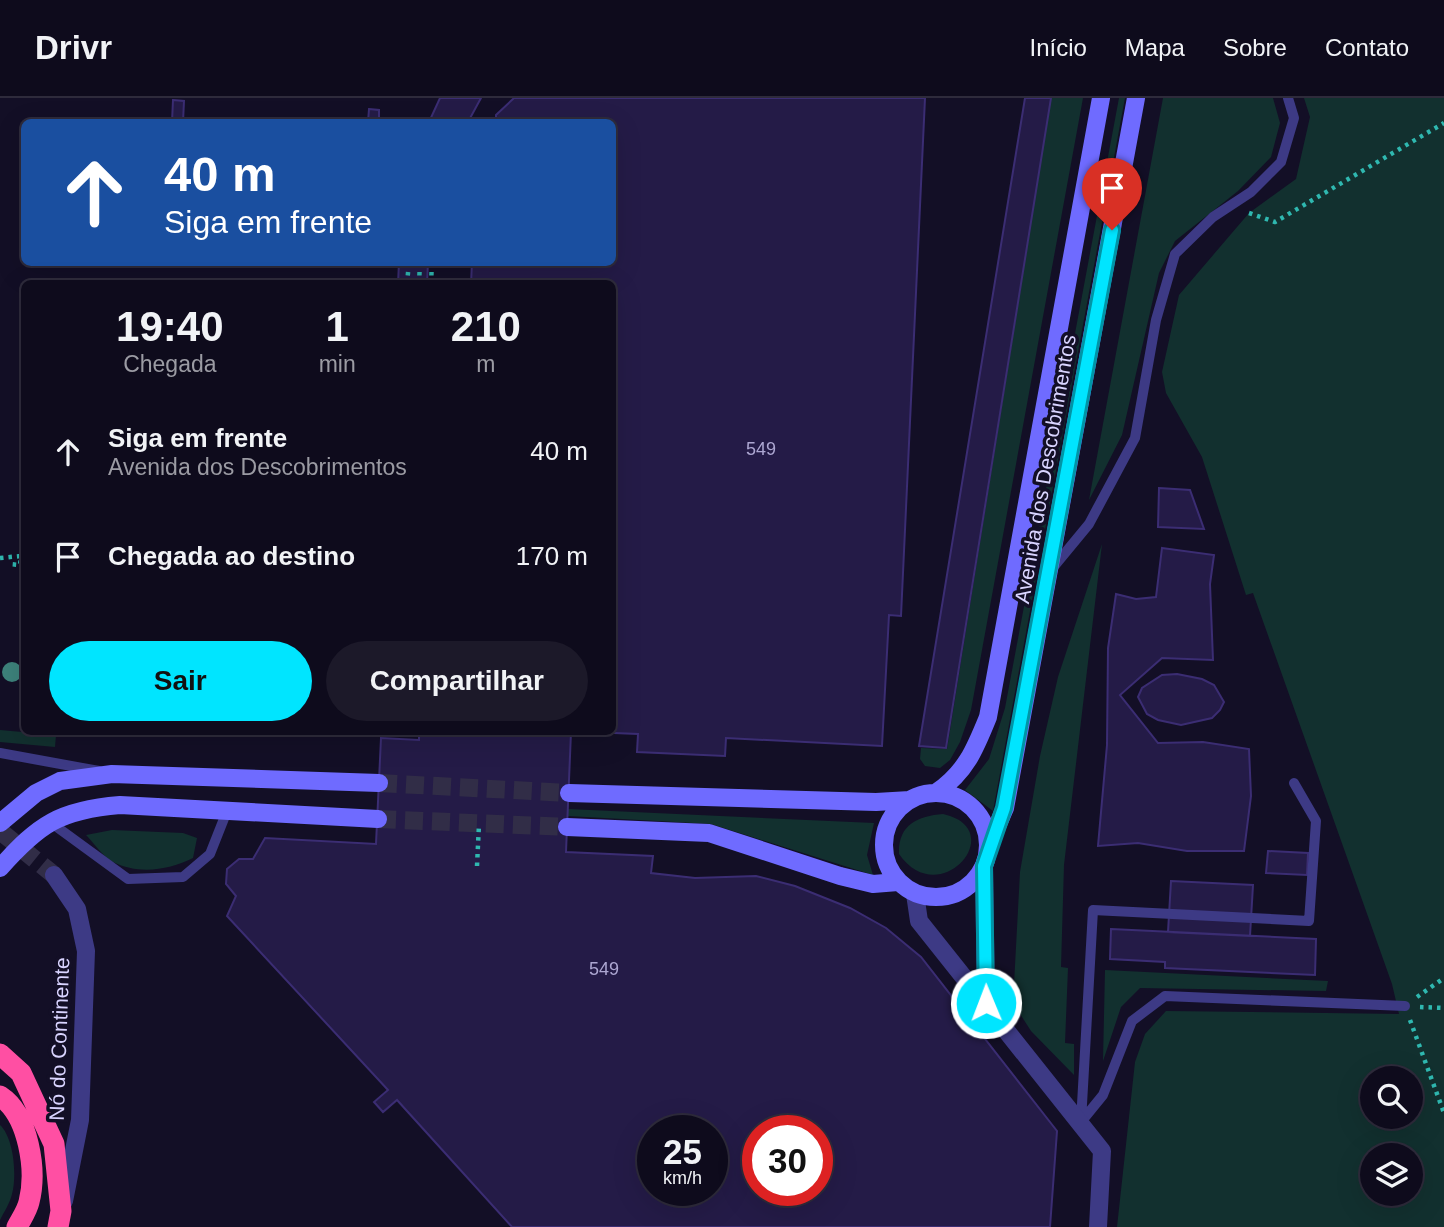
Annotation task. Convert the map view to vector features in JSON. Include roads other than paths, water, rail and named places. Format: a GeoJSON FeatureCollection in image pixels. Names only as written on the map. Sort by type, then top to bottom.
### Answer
{"type":"FeatureCollection","features":[{"type":"Feature","properties":{"kind":"highway"},"geometry":{"type":"LineString","coordinates":[[0,1054],[21,1073],[54,1144],[60,1219]]}},
{"type":"Feature","properties":{"kind":"highway"},"geometry":{"type":"LineString","coordinates":[[0,1096],[22,1124],[31,1163],[29,1203],[17,1227]]}},
{"type":"Feature","properties":{"kind":"main road","name":"Avenida dos Descobrimentos"},"geometry":{"type":"LineString","coordinates":[[937,792],[956,779],[974,752],[988,717],[1101,98]]}},
{"type":"Feature","properties":{"kind":"main road","name":"Avenida dos Descobrimentos"},"geometry":{"type":"LineString","coordinates":[[989,845],[1004,808],[1136,98]]}},
{"type":"Feature","properties":{"kind":"main road"},"geometry":{"type":"LineString","coordinates":[[0,823],[36,793],[60,782],[112,774],[379,783]]}},
{"type":"Feature","properties":{"kind":"main road"},"geometry":{"type":"LineString","coordinates":[[569,793],[876,802],[910,800],[937,792],[957,796],[974,808],[985,825],[989,845],[984,866],[966,887],[936,898],[915,894],[898,882],[887,865],[883,845],[887,824],[899,807],[910,800]]}},
{"type":"Feature","properties":{"kind":"main road"},"geometry":{"type":"LineString","coordinates":[[0,868],[29,835],[50,822],[89,807],[120,805],[377,819]]}},
{"type":"Feature","properties":{"kind":"main road"},"geometry":{"type":"LineString","coordinates":[[567,827],[709,833],[841,876],[873,884],[898,882]]}},
{"type":"Feature","properties":{"kind":"street"},"geometry":{"type":"LineString","coordinates":[[984,866],[986,1003]]}},
{"type":"Feature","properties":{"kind":"street","name":"Nó do Continente"},"geometry":{"type":"LineString","coordinates":[[54,875],[77,909],[86,951],[80,1120],[60,1219]]}},
{"type":"Feature","properties":{"kind":"street"},"geometry":{"type":"LineString","coordinates":[[915,894],[919,921],[1102,1151],[1098,1227]]}},
{"type":"Feature","properties":{"kind":"lane"},"geometry":{"type":"LineString","coordinates":[[1049,572],[1089,524],[1135,438],[1156,320],[1175,254],[1213,216],[1251,192],[1281,162],[1294,118],[1288,98]]}},
{"type":"Feature","properties":{"kind":"lane"},"geometry":{"type":"LineString","coordinates":[[0,753],[112,774]]}},
{"type":"Feature","properties":{"kind":"lane"},"geometry":{"type":"LineString","coordinates":[[1081,1122],[1093,910],[1309,921],[1316,821],[1294,783]]}},
{"type":"Feature","properties":{"kind":"lane"},"geometry":{"type":"LineString","coordinates":[[50,822],[80,841],[128,879],[183,877],[210,854],[227,811]]}},
{"type":"Feature","properties":{"kind":"lane"},"geometry":{"type":"LineString","coordinates":[[1081,1122],[1102,1095],[1132,1021],[1165,996],[1405,1006]]}},
{"type":"Feature","properties":{"kind":"tunnel"},"geometry":{"type":"LineString","coordinates":[[379,783],[569,793]]}},
{"type":"Feature","properties":{"kind":"tunnel"},"geometry":{"type":"LineString","coordinates":[[378,819],[567,827]]}},
{"type":"Feature","properties":{"kind":"tunnel"},"geometry":{"type":"LineString","coordinates":[[0,831],[54,875]]}}]}
